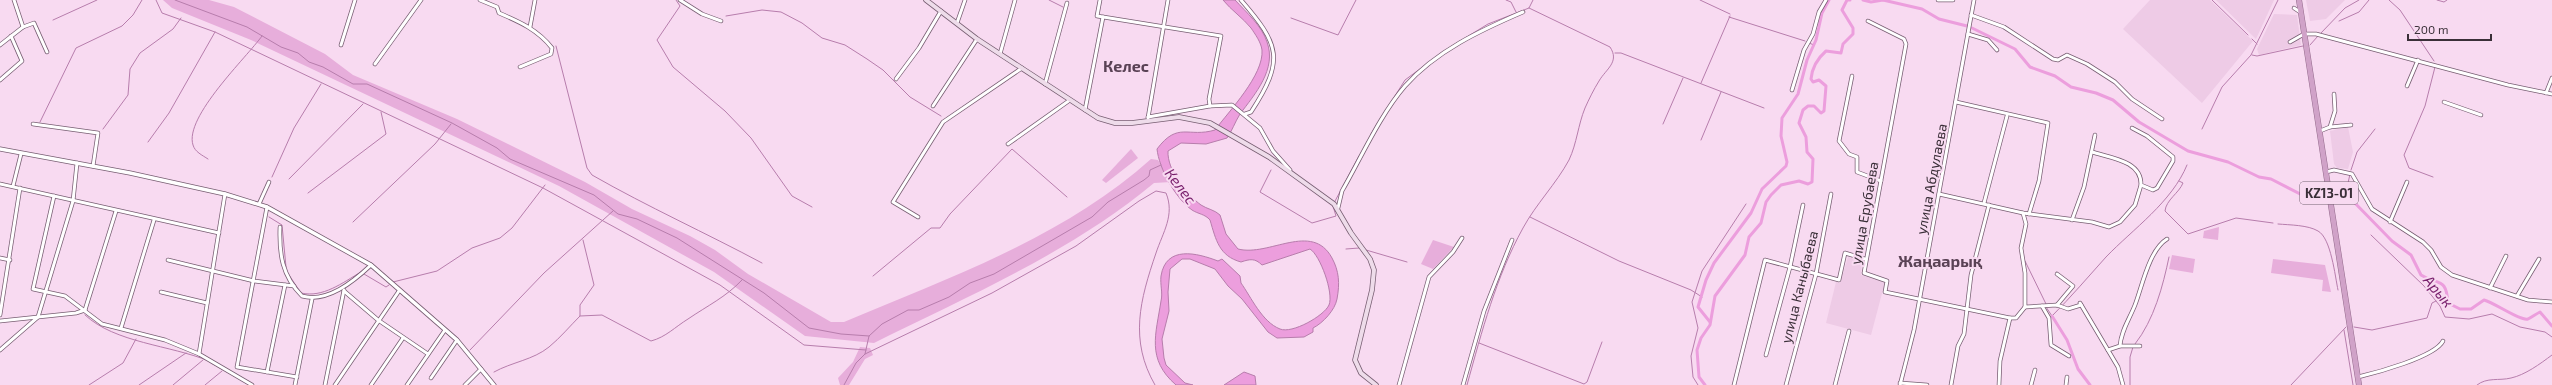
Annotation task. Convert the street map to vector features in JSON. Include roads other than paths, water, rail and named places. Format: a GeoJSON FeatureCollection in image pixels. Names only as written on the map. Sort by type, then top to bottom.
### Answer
{"type":"FeatureCollection","features":[{"type":"Feature","properties":{"kind":"highway","name":"KZ13-01"},"geometry":{"type":"LineString","coordinates":[[2300,0],[2359,385]]}},
{"type":"Feature","properties":{"kind":"main road"},"geometry":{"type":"LineString","coordinates":[[926,0],[978,39],[1098,118],[1111,122],[1192,118],[1210,123],[1235,136],[1269,157],[1338,208],[1351,233],[1370,259],[1374,270],[1372,290],[1355,360],[1361,373],[1376,385]]}},
{"type":"Feature","properties":{"kind":"street"},"geometry":{"type":"LineString","coordinates":[[14,0],[23,27]]}},
{"type":"Feature","properties":{"kind":"street"},"geometry":{"type":"LineString","coordinates":[[341,45],[354,0]]}},
{"type":"Feature","properties":{"kind":"street"},"geometry":{"type":"LineString","coordinates":[[375,64],[421,0]]}},
{"type":"Feature","properties":{"kind":"street"},"geometry":{"type":"LineString","coordinates":[[480,0],[497,7],[499,13],[530,27],[544,37],[552,48],[551,54],[520,67]]}},
{"type":"Feature","properties":{"kind":"street"},"geometry":{"type":"LineString","coordinates":[[530,27],[535,0]]}},
{"type":"Feature","properties":{"kind":"street"},"geometry":{"type":"LineString","coordinates":[[680,0],[702,14],[722,21]]}},
{"type":"Feature","properties":{"kind":"street"},"geometry":{"type":"LineString","coordinates":[[957,23],[965,0]]}},
{"type":"Feature","properties":{"kind":"street"},"geometry":{"type":"LineString","coordinates":[[1000,54],[1015,0]]}},
{"type":"Feature","properties":{"kind":"street"},"geometry":{"type":"LineString","coordinates":[[1100,0],[1097,16],[1221,36],[1209,99],[1210,106]]}},
{"type":"Feature","properties":{"kind":"street"},"geometry":{"type":"LineString","coordinates":[[1168,0],[1148,119],[1210,106],[1232,105],[1253,120],[1264,134],[1278,159],[1303,182]]}},
{"type":"Feature","properties":{"kind":"street"},"geometry":{"type":"LineString","coordinates":[[1241,0],[1265,28],[1274,57],[1265,89],[1251,112],[1245,114]]}},
{"type":"Feature","properties":{"kind":"street"},"geometry":{"type":"LineString","coordinates":[[1792,90],[1804,50],[1813,34],[1819,12],[1826,0]]}},
{"type":"Feature","properties":{"kind":"street"},"geometry":{"type":"LineString","coordinates":[[1938,0],[1953,0]]}},
{"type":"Feature","properties":{"kind":"street","name":"улица Абдулаева"},"geometry":{"type":"LineString","coordinates":[[1900,384],[1919,298],[1974,0]]}},
{"type":"Feature","properties":{"kind":"street"},"geometry":{"type":"LineString","coordinates":[[1045,84],[1067,3]]}},
{"type":"Feature","properties":{"kind":"street"},"geometry":{"type":"LineString","coordinates":[[2294,8],[2301,14]]}},
{"type":"Feature","properties":{"kind":"street"},"geometry":{"type":"LineString","coordinates":[[896,79],[919,48],[941,11]]}},
{"type":"Feature","properties":{"kind":"street"},"geometry":{"type":"LineString","coordinates":[[1338,208],[1342,191],[1405,86],[1435,60],[1481,30],[1523,12]]}},
{"type":"Feature","properties":{"kind":"street"},"geometry":{"type":"LineString","coordinates":[[1972,15],[2004,27],[2052,59],[2058,60],[2067,55],[2087,64],[2120,85],[2132,98],[2162,118]]}},
{"type":"Feature","properties":{"kind":"street"},"geometry":{"type":"LineString","coordinates":[[1085,110],[1103,17]]}},
{"type":"Feature","properties":{"kind":"street","name":"улица Ерубаева"},"geometry":{"type":"LineString","coordinates":[[1868,21],[1904,39],[1906,44],[1865,259],[1864,273],[1885,279],[1887,281],[1885,292],[1968,308],[2010,318]]}},
{"type":"Feature","properties":{"kind":"street"},"geometry":{"type":"LineString","coordinates":[[0,44],[23,27],[34,23],[47,52]]}},
{"type":"Feature","properties":{"kind":"street"},"geometry":{"type":"LineString","coordinates":[[1968,34],[1988,40],[1997,50]]}},
{"type":"Feature","properties":{"kind":"street"},"geometry":{"type":"LineString","coordinates":[[2290,42],[2304,34],[2316,34],[2552,94]]}},
{"type":"Feature","properties":{"kind":"street"},"geometry":{"type":"LineString","coordinates":[[0,80],[22,61],[11,36]]}},
{"type":"Feature","properties":{"kind":"street"},"geometry":{"type":"LineString","coordinates":[[933,106],[978,39]]}},
{"type":"Feature","properties":{"kind":"street"},"geometry":{"type":"LineString","coordinates":[[2407,86],[2418,60]]}},
{"type":"Feature","properties":{"kind":"street"},"geometry":{"type":"LineString","coordinates":[[918,217],[894,202],[943,122],[1022,68]]}},
{"type":"Feature","properties":{"kind":"street"},"geometry":{"type":"LineString","coordinates":[[1852,76],[1839,141],[1849,154],[1857,157],[1857,172],[1881,181]]}},
{"type":"Feature","properties":{"kind":"street"},"geometry":{"type":"LineString","coordinates":[[2546,93],[2552,78]]}},
{"type":"Feature","properties":{"kind":"street"},"geometry":{"type":"LineString","coordinates":[[2330,127],[2335,111],[2334,94]]}},
{"type":"Feature","properties":{"kind":"street"},"geometry":{"type":"LineString","coordinates":[[1008,144],[1070,100]]}},
{"type":"Feature","properties":{"kind":"street"},"geometry":{"type":"LineString","coordinates":[[1956,102],[2007,116],[2025,117],[2048,123],[2039,181],[2029,214]]}},
{"type":"Feature","properties":{"kind":"street"},"geometry":{"type":"LineString","coordinates":[[2444,102],[2481,116]]}},
{"type":"Feature","properties":{"kind":"street"},"geometry":{"type":"LineString","coordinates":[[1176,112],[1177,118]]}},
{"type":"Feature","properties":{"kind":"street"},"geometry":{"type":"LineString","coordinates":[[1251,112],[1253,120]]}},
{"type":"Feature","properties":{"kind":"street"},"geometry":{"type":"LineString","coordinates":[[1984,203],[2007,116]]}},
{"type":"Feature","properties":{"kind":"street"},"geometry":{"type":"LineString","coordinates":[[34,124],[98,133],[93,166]]}},
{"type":"Feature","properties":{"kind":"street"},"geometry":{"type":"LineString","coordinates":[[2320,131],[2330,127],[2351,125]]}},
{"type":"Feature","properties":{"kind":"street"},"geometry":{"type":"LineString","coordinates":[[2132,128],[2147,136],[2173,157],[2174,161],[2157,188],[2153,190],[2141,185]]}},
{"type":"Feature","properties":{"kind":"street"},"geometry":{"type":"LineString","coordinates":[[2072,220],[2092,152],[2095,135]]}},
{"type":"Feature","properties":{"kind":"street"},"geometry":{"type":"LineString","coordinates":[[0,149],[21,154],[78,163],[225,194],[259,204],[371,265],[398,291],[457,340],[494,385]]}},
{"type":"Feature","properties":{"kind":"street"},"geometry":{"type":"LineString","coordinates":[[1939,194],[1989,204],[2023,213],[2114,227],[2135,205],[2142,176],[2126,162],[2092,152]]}},
{"type":"Feature","properties":{"kind":"street"},"geometry":{"type":"LineString","coordinates":[[12,186],[21,154]]}},
{"type":"Feature","properties":{"kind":"street"},"geometry":{"type":"LineString","coordinates":[[0,350],[38,316],[72,201],[78,163]]}},
{"type":"Feature","properties":{"kind":"street"},"geometry":{"type":"LineString","coordinates":[[2326,172],[2334,170],[2352,174],[2370,205],[2390,222],[2432,250],[2441,267],[2452,276],[2528,300],[2552,302]]}},
{"type":"Feature","properties":{"kind":"street"},"geometry":{"type":"LineString","coordinates":[[259,204],[268,182]]}},
{"type":"Feature","properties":{"kind":"street"},"geometry":{"type":"LineString","coordinates":[[2390,222],[2407,182]]}},
{"type":"Feature","properties":{"kind":"street"},"geometry":{"type":"LineString","coordinates":[[0,184],[116,212],[219,233]]}},
{"type":"Feature","properties":{"kind":"street"},"geometry":{"type":"LineString","coordinates":[[0,315],[10,260],[20,188]]}},
{"type":"Feature","properties":{"kind":"street"},"geometry":{"type":"LineString","coordinates":[[198,354],[225,194]]}},
{"type":"Feature","properties":{"kind":"street","name":"улица Каныбаева"},"geometry":{"type":"LineString","coordinates":[[1786,385],[1816,274],[1831,194]]}},
{"type":"Feature","properties":{"kind":"street"},"geometry":{"type":"LineString","coordinates":[[54,196],[33,289],[65,296],[102,324],[121,328],[146,337],[165,340],[198,354],[252,385]]}},
{"type":"Feature","properties":{"kind":"street"},"geometry":{"type":"LineString","coordinates":[[1951,385],[1968,308],[1971,275],[1989,204]]}},
{"type":"Feature","properties":{"kind":"street"},"geometry":{"type":"LineString","coordinates":[[1766,355],[1790,267],[1803,206]]}},
{"type":"Feature","properties":{"kind":"street"},"geometry":{"type":"LineString","coordinates":[[267,208],[237,368],[297,377]]}},
{"type":"Feature","properties":{"kind":"street"},"geometry":{"type":"LineString","coordinates":[[85,310],[116,212]]}},
{"type":"Feature","properties":{"kind":"street"},"geometry":{"type":"LineString","coordinates":[[2000,385],[2000,361],[2010,318],[2016,318],[2025,307],[2025,272],[2021,248],[2026,224],[2023,213]]}},
{"type":"Feature","properties":{"kind":"street"},"geometry":{"type":"LineString","coordinates":[[121,328],[154,220]]}},
{"type":"Feature","properties":{"kind":"street"},"geometry":{"type":"LineString","coordinates":[[280,227],[279,254],[283,270],[302,296],[312,299],[345,286],[371,265]]}},
{"type":"Feature","properties":{"kind":"street"},"geometry":{"type":"LineString","coordinates":[[1399,385],[1429,277],[1453,252],[1462,238]]}},
{"type":"Feature","properties":{"kind":"street"},"geometry":{"type":"LineString","coordinates":[[2120,346],[2121,334],[2135,305],[2141,284],[2156,252],[2167,239]]}},
{"type":"Feature","properties":{"kind":"street"},"geometry":{"type":"LineString","coordinates":[[1463,385],[1484,311],[1512,240]]}},
{"type":"Feature","properties":{"kind":"street"},"geometry":{"type":"LineString","coordinates":[[1734,385],[1765,260],[1839,280],[1846,254],[1865,259]]}},
{"type":"Feature","properties":{"kind":"street"},"geometry":{"type":"LineString","coordinates":[[2490,288],[2506,256]]}},
{"type":"Feature","properties":{"kind":"street"},"geometry":{"type":"LineString","coordinates":[[0,258],[10,260]]}},
{"type":"Feature","properties":{"kind":"street"},"geometry":{"type":"LineString","coordinates":[[2517,296],[2538,259]]}},
{"type":"Feature","properties":{"kind":"street"},"geometry":{"type":"LineString","coordinates":[[168,260],[212,272],[254,281],[294,286]]}},
{"type":"Feature","properties":{"kind":"street"},"geometry":{"type":"LineString","coordinates":[[2057,274],[2073,286],[2057,306]]}},
{"type":"Feature","properties":{"kind":"street"},"geometry":{"type":"LineString","coordinates":[[267,372],[285,285]]}},
{"type":"Feature","properties":{"kind":"street"},"geometry":{"type":"LineString","coordinates":[[325,385],[345,286]]}},
{"type":"Feature","properties":{"kind":"street"},"geometry":{"type":"LineString","coordinates":[[344,291],[378,320],[428,354]]}},
{"type":"Feature","properties":{"kind":"street"},"geometry":{"type":"LineString","coordinates":[[336,385],[398,291]]}},
{"type":"Feature","properties":{"kind":"street"},"geometry":{"type":"LineString","coordinates":[[161,292],[207,303]]}},
{"type":"Feature","properties":{"kind":"street"},"geometry":{"type":"LineString","coordinates":[[295,385],[312,299]]}},
{"type":"Feature","properties":{"kind":"street"},"geometry":{"type":"LineString","coordinates":[[2025,307],[2057,306],[2068,309],[2081,304],[2118,367],[2123,385]]}},
{"type":"Feature","properties":{"kind":"street"},"geometry":{"type":"LineString","coordinates":[[2042,306],[2049,318],[2051,345],[2069,356]]}},
{"type":"Feature","properties":{"kind":"street"},"geometry":{"type":"LineString","coordinates":[[0,321],[76,313],[85,310]]}},
{"type":"Feature","properties":{"kind":"street"},"geometry":{"type":"LineString","coordinates":[[407,385],[445,330]]}},
{"type":"Feature","properties":{"kind":"street"},"geometry":{"type":"LineString","coordinates":[[1834,385],[1849,331]]}},
{"type":"Feature","properties":{"kind":"street"},"geometry":{"type":"LineString","coordinates":[[371,385],[403,338]]}},
{"type":"Feature","properties":{"kind":"street"},"geometry":{"type":"LineString","coordinates":[[431,378],[457,340]]}},
{"type":"Feature","properties":{"kind":"street"},"geometry":{"type":"LineString","coordinates":[[2358,377],[2379,372],[2435,350],[2443,342]]}},
{"type":"Feature","properties":{"kind":"street"},"geometry":{"type":"LineString","coordinates":[[2108,350],[2120,346],[2140,346]]}},
{"type":"Feature","properties":{"kind":"street"},"geometry":{"type":"LineString","coordinates":[[465,385],[481,369]]}},
{"type":"Feature","properties":{"kind":"street"},"geometry":{"type":"LineString","coordinates":[[2031,385],[2035,370]]}},
{"type":"Feature","properties":{"kind":"street"},"geometry":{"type":"LineString","coordinates":[[2066,385],[2067,377]]}},
{"type":"Feature","properties":{"kind":"street"},"geometry":{"type":"LineString","coordinates":[[1900,384],[1927,385]]}},
{"type":"Feature","properties":{"kind":"water","name":"Келес"},"geometry":{"type":"Polygon","coordinates":[[[1223,0],[1235,0],[1265,36],[1269,52],[1267,71],[1258,90],[1240,114],[1227,138],[1206,144],[1181,143],[1168,151],[1174,174],[1189,195],[1201,205],[1220,215],[1226,234],[1238,249],[1263,249],[1302,241],[1313,242],[1323,247],[1332,258],[1336,268],[1339,282],[1338,293],[1336,303],[1331,312],[1324,320],[1313,328],[1313,332],[1304,337],[1277,338],[1268,332],[1242,299],[1228,286],[1215,269],[1190,259],[1182,259],[1170,269],[1168,292],[1169,311],[1162,339],[1166,365],[1185,383],[1193,385],[1176,385],[1160,366],[1155,346],[1162,298],[1161,276],[1164,266],[1169,259],[1184,254],[1192,254],[1218,261],[1222,259],[1240,276],[1241,283],[1262,315],[1274,326],[1280,329],[1285,330],[1299,327],[1314,319],[1326,309],[1329,305],[1330,299],[1330,292],[1322,266],[1310,249],[1262,265],[1255,260],[1241,262],[1228,256],[1223,251],[1217,240],[1210,220],[1206,216],[1192,210],[1180,198],[1164,173],[1158,157],[1157,149],[1164,140],[1171,135],[1184,132],[1206,132],[1215,130],[1237,103],[1252,81],[1257,70],[1261,60],[1262,50],[1259,41],[1248,24],[1223,0]]]}},
{"type":"Feature","properties":{"kind":"water"},"geometry":{"type":"Polygon","coordinates":[[[1244,372],[1255,376],[1256,385],[1224,385],[1244,372]]]}},
{"type":"Feature","properties":{"kind":"waterway"},"geometry":{"type":"LineString","coordinates":[[53,20],[97,0]]}},
{"type":"Feature","properties":{"kind":"waterway"},"geometry":{"type":"LineString","coordinates":[[40,122],[76,48],[122,26],[133,15],[142,0]]}},
{"type":"Feature","properties":{"kind":"waterway"},"geometry":{"type":"LineString","coordinates":[[156,0],[162,13],[215,32],[543,188],[720,285],[804,345],[866,350]]}},
{"type":"Feature","properties":{"kind":"waterway"},"geometry":{"type":"LineString","coordinates":[[175,0],[247,27],[281,47],[298,53],[309,62],[323,67],[353,84],[367,84],[452,123],[497,148],[510,159],[594,195],[618,214],[637,219],[677,238],[764,293],[809,328],[841,334],[869,336]]}},
{"type":"Feature","properties":{"kind":"waterway"},"geometry":{"type":"LineString","coordinates":[[676,0],[680,6],[657,40],[673,67],[725,111],[751,138],[792,196],[812,207]]}},
{"type":"Feature","properties":{"kind":"waterway"},"geometry":{"type":"LineString","coordinates":[[1049,0],[1063,7]]}},
{"type":"Feature","properties":{"kind":"waterway"},"geometry":{"type":"LineString","coordinates":[[1291,18],[1338,35],[1356,0]]}},
{"type":"Feature","properties":{"kind":"waterway"},"geometry":{"type":"LineString","coordinates":[[1506,0],[1511,2],[1516,12]]}},
{"type":"Feature","properties":{"kind":"waterway"},"geometry":{"type":"LineString","coordinates":[[1452,46],[1488,24],[1529,8],[1533,0]]}},
{"type":"Feature","properties":{"kind":"waterway"},"geometry":{"type":"LineString","coordinates":[[1700,0],[1730,14]]}},
{"type":"Feature","properties":{"kind":"waterway"},"geometry":{"type":"LineString","coordinates":[[1710,322],[1698,307],[1706,280],[1714,263],[1751,213],[1762,189],[1786,166],[1787,162],[1781,136],[1782,118],[1798,94],[1807,60],[1816,40],[1822,13],[1829,0]]}},
{"type":"Feature","properties":{"kind":"waterway"},"geometry":{"type":"LineString","coordinates":[[1705,385],[1699,377],[1697,350],[1701,338],[1710,325],[1715,296],[1745,255],[1749,237],[1761,223],[1766,202],[1771,195],[1781,185],[1799,181],[1808,184],[1812,182],[1813,159],[1807,152],[1806,137],[1799,123],[1803,110],[1808,106],[1814,106],[1821,113],[1824,111],[1826,86],[1819,80],[1813,82],[1811,79],[1816,64],[1823,54],[1826,51],[1841,53],[1843,44],[1853,34],[1853,28],[1842,10],[1847,0],[1850,0]]}},
{"type":"Feature","properties":{"kind":"waterway"},"geometry":{"type":"LineString","coordinates":[[1863,0],[1871,2],[1883,0]]}},
{"type":"Feature","properties":{"kind":"waterway"},"geometry":{"type":"LineString","coordinates":[[1883,0],[1922,9],[1939,19],[1967,26]]}},
{"type":"Feature","properties":{"kind":"waterway"},"geometry":{"type":"LineString","coordinates":[[2212,0],[2248,35]]}},
{"type":"Feature","properties":{"kind":"waterway"},"geometry":{"type":"LineString","coordinates":[[2202,129],[2222,87],[2251,55],[2278,0]]}},
{"type":"Feature","properties":{"kind":"waterway"},"geometry":{"type":"LineString","coordinates":[[2321,33],[2345,8],[2359,0]]}},
{"type":"Feature","properties":{"kind":"waterway"},"geometry":{"type":"LineString","coordinates":[[2339,21],[2359,12],[2369,0]]}},
{"type":"Feature","properties":{"kind":"waterway"},"geometry":{"type":"LineString","coordinates":[[2389,0],[2400,10],[2434,61]]}},
{"type":"Feature","properties":{"kind":"waterway"},"geometry":{"type":"LineString","coordinates":[[2437,0],[2444,2],[2447,0]]}},
{"type":"Feature","properties":{"kind":"waterway"},"geometry":{"type":"LineString","coordinates":[[1467,385],[1490,305],[1513,247],[1528,219],[1569,160],[1585,108],[1597,84],[1613,61],[1613,52],[1610,47],[1529,8]]}},
{"type":"Feature","properties":{"kind":"waterway"},"geometry":{"type":"LineString","coordinates":[[726,16],[762,10],[781,12],[802,23],[822,38],[845,45],[867,59],[883,70],[910,97],[941,116]]}},
{"type":"Feature","properties":{"kind":"waterway"},"geometry":{"type":"LineString","coordinates":[[1701,83],[1730,16]]}},
{"type":"Feature","properties":{"kind":"waterway"},"geometry":{"type":"LineString","coordinates":[[1729,17],[1805,41]]}},
{"type":"Feature","properties":{"kind":"waterway"},"geometry":{"type":"LineString","coordinates":[[103,129],[128,95],[130,69],[140,53],[173,29],[181,18]]}},
{"type":"Feature","properties":{"kind":"waterway"},"geometry":{"type":"LineString","coordinates":[[1972,28],[2015,49],[2030,67],[2055,76],[2071,87],[2096,93],[2113,100],[2139,122],[2188,151],[2228,162],[2259,177],[2271,179],[2310,199],[2321,199]]}},
{"type":"Feature","properties":{"kind":"waterway"},"geometry":{"type":"LineString","coordinates":[[148,142],[169,113],[215,32]]}},
{"type":"Feature","properties":{"kind":"waterway"},"geometry":{"type":"LineString","coordinates":[[208,159],[201,155],[193,145],[193,133],[198,119],[218,88],[262,36]]}},
{"type":"Feature","properties":{"kind":"waterway"},"geometry":{"type":"LineString","coordinates":[[2310,45],[2318,36]]}},
{"type":"Feature","properties":{"kind":"waterway"},"geometry":{"type":"LineString","coordinates":[[2252,39],[2257,44]]}},
{"type":"Feature","properties":{"kind":"waterway"},"geometry":{"type":"LineString","coordinates":[[1809,43],[1814,45]]}},
{"type":"Feature","properties":{"kind":"waterway"},"geometry":{"type":"LineString","coordinates":[[556,46],[587,168],[592,175],[762,263]]}},
{"type":"Feature","properties":{"kind":"waterway"},"geometry":{"type":"LineString","coordinates":[[2252,55],[2257,56],[2303,46]]}},
{"type":"Feature","properties":{"kind":"waterway"},"geometry":{"type":"LineString","coordinates":[[1615,53],[1621,53],[1764,108]]}},
{"type":"Feature","properties":{"kind":"waterway"},"geometry":{"type":"LineString","coordinates":[[1371,134],[1405,80],[1436,57]]}},
{"type":"Feature","properties":{"kind":"waterway"},"geometry":{"type":"LineString","coordinates":[[2433,177],[2409,168],[2404,155],[2425,106],[2435,67]]}},
{"type":"Feature","properties":{"kind":"waterway"},"geometry":{"type":"LineString","coordinates":[[1663,124],[1683,78]]}},
{"type":"Feature","properties":{"kind":"waterway"},"geometry":{"type":"LineString","coordinates":[[272,177],[294,128],[321,84]]}},
{"type":"Feature","properties":{"kind":"waterway"},"geometry":{"type":"LineString","coordinates":[[1701,140],[1721,92]]}},
{"type":"Feature","properties":{"kind":"waterway"},"geometry":{"type":"LineString","coordinates":[[289,179],[363,104]]}},
{"type":"Feature","properties":{"kind":"waterway"},"geometry":{"type":"LineString","coordinates":[[308,193],[386,134],[381,112]]}},
{"type":"Feature","properties":{"kind":"waterway"},"geometry":{"type":"LineString","coordinates":[[353,222],[435,144],[451,124]]}},
{"type":"Feature","properties":{"kind":"waterway"},"geometry":{"type":"LineString","coordinates":[[2351,170],[2357,152],[2375,129]]}},
{"type":"Feature","properties":{"kind":"waterway"},"geometry":{"type":"LineString","coordinates":[[873,276],[931,228],[940,228],[950,214],[1012,149],[1067,197]]}},
{"type":"Feature","properties":{"kind":"waterway"},"geometry":{"type":"LineString","coordinates":[[1334,203],[1359,156]]}},
{"type":"Feature","properties":{"kind":"waterway"},"geometry":{"type":"LineString","coordinates":[[865,354],[869,336],[882,324],[908,310],[919,310],[949,297],[970,283],[994,274],[1092,217],[1108,202],[1149,176],[1150,170],[1161,165]]}},
{"type":"Feature","properties":{"kind":"waterway"},"geometry":{"type":"LineString","coordinates":[[2046,307],[2052,316],[2106,257],[2162,203],[2172,191],[2187,165]]}},
{"type":"Feature","properties":{"kind":"waterway"},"geometry":{"type":"LineString","coordinates":[[1271,170],[1260,192],[1312,223],[1336,216],[1333,206]]}},
{"type":"Feature","properties":{"kind":"waterway"},"geometry":{"type":"LineString","coordinates":[[2345,197],[2350,174]]}},
{"type":"Feature","properties":{"kind":"waterway"},"geometry":{"type":"LineString","coordinates":[[2179,181],[2183,183],[2168,203],[2165,211],[2188,234],[2236,218],[2273,223]]}},
{"type":"Feature","properties":{"kind":"waterway"},"geometry":{"type":"LineString","coordinates":[[393,282],[437,271],[472,248],[500,238],[512,228],[545,185]]}},
{"type":"Feature","properties":{"kind":"waterway"},"geometry":{"type":"LineString","coordinates":[[844,385],[856,363],[865,354],[992,293],[1076,246],[1139,201],[1156,191],[1166,193],[1169,216],[1145,287],[1140,320],[1142,352],[1147,368],[1155,385]]}},
{"type":"Feature","properties":{"kind":"waterway"},"geometry":{"type":"LineString","coordinates":[[2337,195],[2350,198],[2392,241],[2411,255],[2421,275],[2443,285],[2447,294],[2448,303],[2460,309],[2471,309],[2484,300],[2524,319],[2528,319],[2540,312],[2552,326]]}},
{"type":"Feature","properties":{"kind":"waterway"},"geometry":{"type":"LineString","coordinates":[[1698,385],[1693,377],[1691,356],[1698,328],[1692,302],[1702,271],[1746,204]]}},
{"type":"Feature","properties":{"kind":"waterway"},"geometry":{"type":"LineString","coordinates":[[470,350],[544,273],[613,211]]}},
{"type":"Feature","properties":{"kind":"waterway"},"geometry":{"type":"LineString","coordinates":[[269,217],[282,225],[286,267]]}},
{"type":"Feature","properties":{"kind":"waterway"},"geometry":{"type":"LineString","coordinates":[[1530,217],[1619,261],[1691,290],[1702,297]]}},
{"type":"Feature","properties":{"kind":"waterway"},"geometry":{"type":"LineString","coordinates":[[2278,224],[2314,229],[2322,235],[2326,241],[2332,258],[2338,290]]}},
{"type":"Feature","properties":{"kind":"waterway","name":"Арык"},"geometry":{"type":"LineString","coordinates":[[2371,235],[2424,286],[2440,306],[2445,317],[2469,319],[2492,314],[2520,327],[2545,332],[2552,337]]}},
{"type":"Feature","properties":{"kind":"waterway"},"geometry":{"type":"LineString","coordinates":[[494,372],[543,351],[557,340],[580,316],[580,305],[594,285],[583,240]]}},
{"type":"Feature","properties":{"kind":"waterway"},"geometry":{"type":"LineString","coordinates":[[1346,249],[1359,248]]}},
{"type":"Feature","properties":{"kind":"waterway"},"geometry":{"type":"LineString","coordinates":[[1366,250],[1407,262]]}},
{"type":"Feature","properties":{"kind":"waterway"},"geometry":{"type":"LineString","coordinates":[[2135,344],[2142,335],[2153,314],[2161,291],[2169,257]]}},
{"type":"Feature","properties":{"kind":"waterway"},"geometry":{"type":"LineString","coordinates":[[2025,261],[2046,304]]}},
{"type":"Feature","properties":{"kind":"waterway"},"geometry":{"type":"LineString","coordinates":[[287,272],[301,293],[309,294],[325,291],[339,285],[361,272]]}},
{"type":"Feature","properties":{"kind":"waterway"},"geometry":{"type":"LineString","coordinates":[[364,274],[386,287],[389,285]]}},
{"type":"Feature","properties":{"kind":"waterway"},"geometry":{"type":"LineString","coordinates":[[580,316],[602,315],[651,341],[666,334],[716,301],[742,280]]}},
{"type":"Feature","properties":{"kind":"waterway"},"geometry":{"type":"LineString","coordinates":[[2354,327],[2372,330],[2427,318],[2432,303],[2436,301]]}},
{"type":"Feature","properties":{"kind":"waterway"},"geometry":{"type":"LineString","coordinates":[[85,315],[97,324],[127,338],[209,361]]}},
{"type":"Feature","properties":{"kind":"waterway"},"geometry":{"type":"LineString","coordinates":[[2052,316],[2067,340],[2078,369],[2090,385]]}},
{"type":"Feature","properties":{"kind":"waterway"},"geometry":{"type":"LineString","coordinates":[[2291,385],[2346,327]]}},
{"type":"Feature","properties":{"kind":"waterway"},"geometry":{"type":"LineString","coordinates":[[2344,330],[2353,385]]}},
{"type":"Feature","properties":{"kind":"waterway"},"geometry":{"type":"LineString","coordinates":[[89,385],[123,363],[136,339]]}},
{"type":"Feature","properties":{"kind":"waterway"},"geometry":{"type":"LineString","coordinates":[[1479,343],[1584,384],[1587,382],[1602,342]]}},
{"type":"Feature","properties":{"kind":"waterway"},"geometry":{"type":"LineString","coordinates":[[2130,385],[2130,357],[2133,347]]}},
{"type":"Feature","properties":{"kind":"waterway"},"geometry":{"type":"LineString","coordinates":[[139,385],[186,353]]}},
{"type":"Feature","properties":{"kind":"waterway"},"geometry":{"type":"LineString","coordinates":[[2477,385],[2485,381],[2516,377],[2527,372],[2552,355]]}},
{"type":"Feature","properties":{"kind":"waterway"},"geometry":{"type":"LineString","coordinates":[[173,385],[203,360]]}},
{"type":"Feature","properties":{"kind":"waterway"},"geometry":{"type":"LineString","coordinates":[[211,363],[236,377]]}},
{"type":"Feature","properties":{"kind":"waterway"},"geometry":{"type":"LineString","coordinates":[[205,385],[222,371]]}},
{"type":"Feature","properties":{"kind":"waterway"},"geometry":{"type":"LineString","coordinates":[[241,380],[249,385]]}},
{"type":"Feature","properties":{"kind":"district","name":"Келес"},"geometry":{"type":"Point","coordinates":[1126,65]}},
{"type":"Feature","properties":{"kind":"district","name":"Жаңаарық"},"geometry":{"type":"Point","coordinates":[1940,260]}}]}
